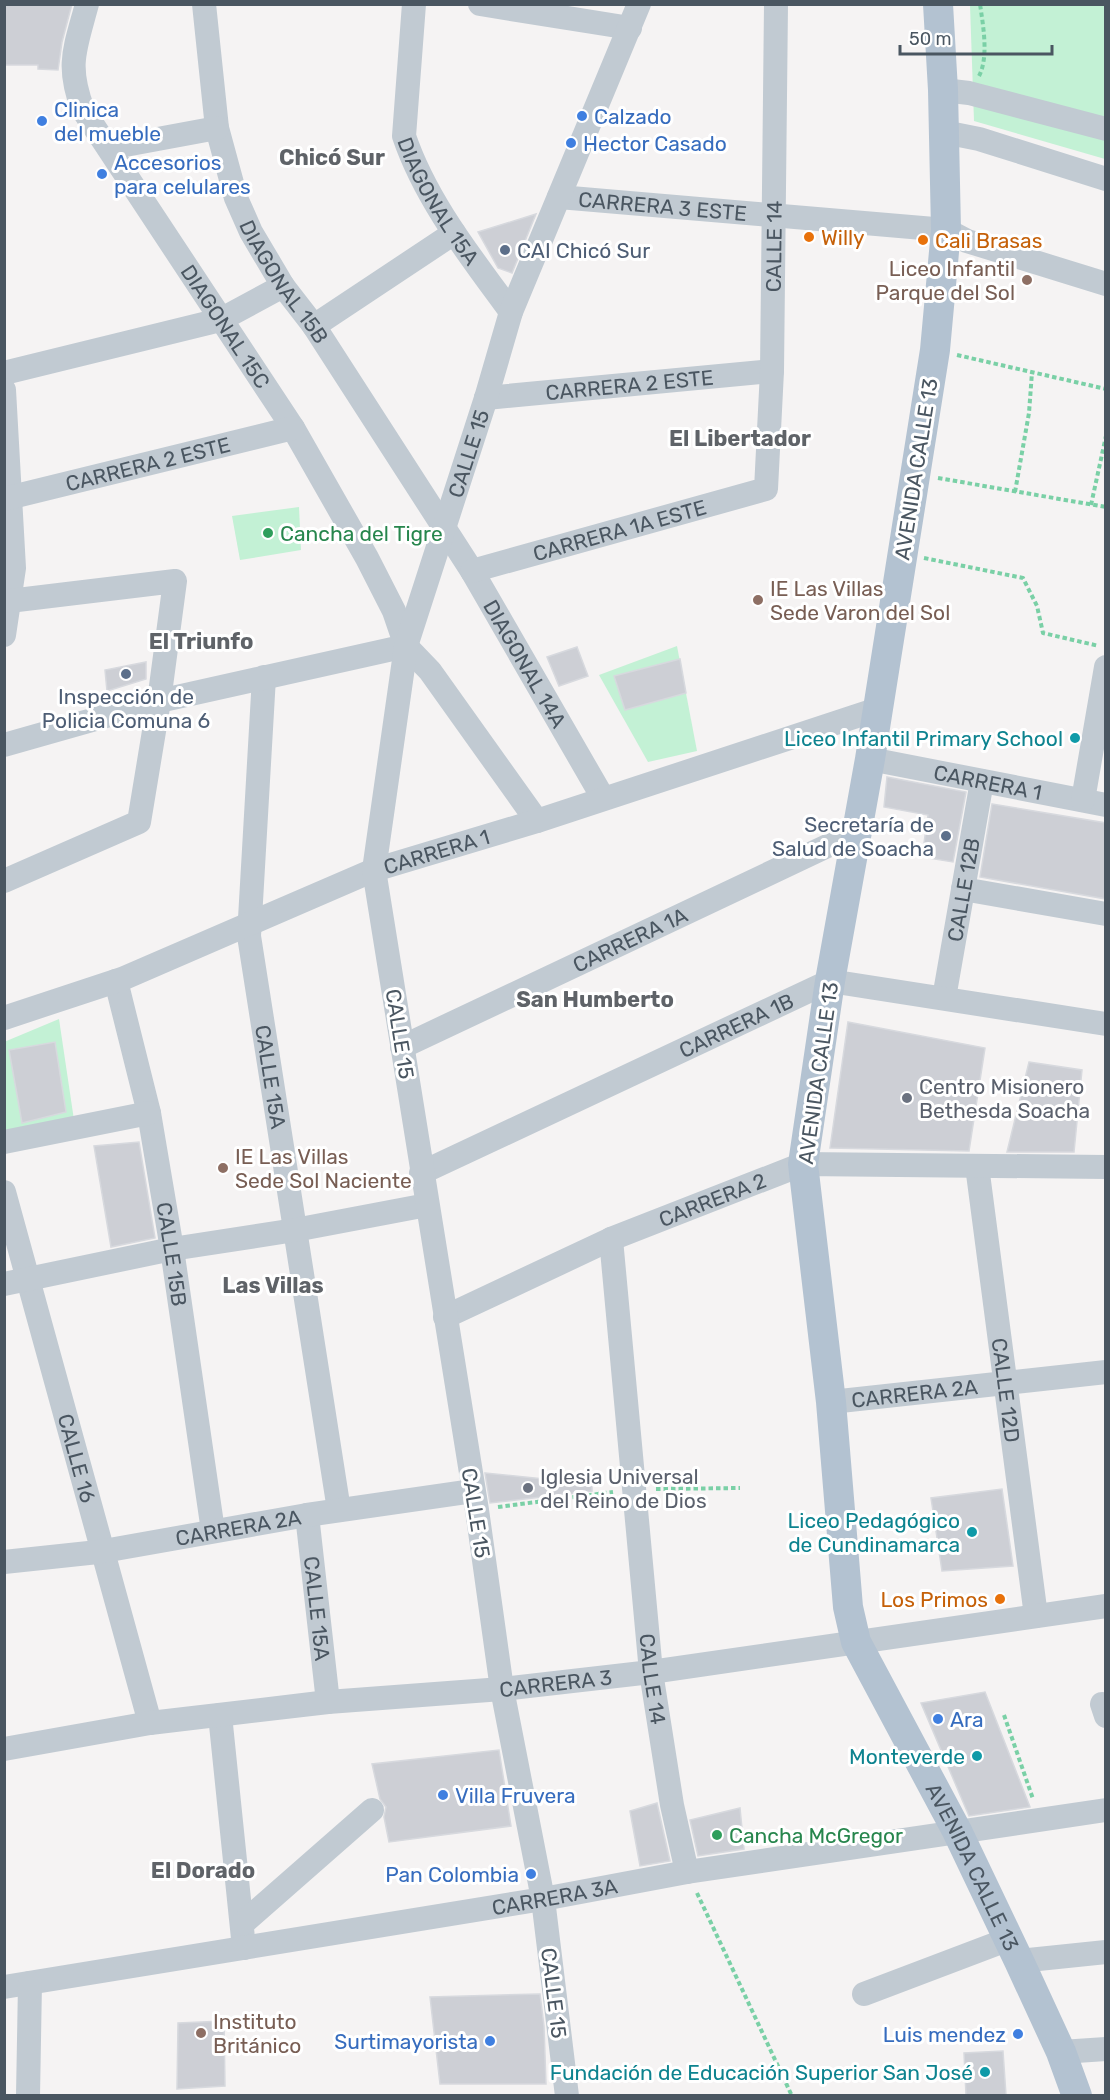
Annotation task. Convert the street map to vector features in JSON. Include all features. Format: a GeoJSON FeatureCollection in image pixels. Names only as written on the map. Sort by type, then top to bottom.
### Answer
{"type":"FeatureCollection","features":[{"type":"Feature","properties":{"kind":"main road","name":"AVENIDA CALLE 13"},"geometry":{"type":"LineString","coordinates":[[938,4],[943,90],[946,230],[935,350],[870,759],[831,981],[804,1164],[831,1402],[848,1607],[856,1642],[957,1831],[1061,2052],[1077,2096]]}},
{"type":"Feature","properties":{"kind":"street","name":"DIAGONAL 15C"},"geometry":{"type":"LineString","coordinates":[[87,4],[67,74],[83,110],[293,428],[367,558],[394,611],[406,646]]}},
{"type":"Feature","properties":{"kind":"street","name":"DIAGONAL 15B"},"geometry":{"type":"LineString","coordinates":[[204,4],[217,128],[236,198],[250,232],[283,286],[314,326],[445,529]]}},
{"type":"Feature","properties":{"kind":"street","name":"DIAGONAL 15A"},"geometry":{"type":"LineString","coordinates":[[414,4],[404,136],[411,156],[454,233],[511,312]]}},
{"type":"Feature","properties":{"kind":"street"},"geometry":{"type":"LineString","coordinates":[[480,4],[630,28]]}},
{"type":"Feature","properties":{"kind":"street","name":"CALLE 15"},"geometry":{"type":"LineString","coordinates":[[567,2096],[543,1899],[502,1689],[475,1501],[374,870],[406,646],[445,529],[511,312],[639,4]]}},
{"type":"Feature","properties":{"kind":"street","name":"CALLE 14"},"geometry":{"type":"LineString","coordinates":[[766,489],[772,371],[776,4]]}},
{"type":"Feature","properties":{"kind":"street"},"geometry":{"type":"LineString","coordinates":[[943,90],[969,93],[1106,129]]}},
{"type":"Feature","properties":{"kind":"street"},"geometry":{"type":"LineString","coordinates":[[109,148],[217,128]]}},
{"type":"Feature","properties":{"kind":"street"},"geometry":{"type":"LineString","coordinates":[[944,132],[979,138],[1106,179]]}},
{"type":"Feature","properties":{"kind":"street","name":"CARRERA 3 ESTE"},"geometry":{"type":"LineString","coordinates":[[559,197],[946,230]]}},
{"type":"Feature","properties":{"kind":"street"},"geometry":{"type":"LineString","coordinates":[[946,230],[967,241],[1106,284]]}},
{"type":"Feature","properties":{"kind":"street"},"geometry":{"type":"LineString","coordinates":[[314,326],[454,233]]}},
{"type":"Feature","properties":{"kind":"street"},"geometry":{"type":"LineString","coordinates":[[4,373],[220,320],[283,286]]}},
{"type":"Feature","properties":{"kind":"street","name":"CARRERA 2 ESTE"},"geometry":{"type":"LineString","coordinates":[[486,398],[772,371]]}},
{"type":"Feature","properties":{"kind":"street"},"geometry":{"type":"LineString","coordinates":[[4,390],[8,498],[14,568],[4,634]]}},
{"type":"Feature","properties":{"kind":"street","name":"CARRERA 2 ESTE"},"geometry":{"type":"LineString","coordinates":[[8,498],[293,428]]}},
{"type":"Feature","properties":{"kind":"street","name":"CARRERA 1A ESTE"},"geometry":{"type":"LineString","coordinates":[[472,570],[766,489]]}},
{"type":"Feature","properties":{"kind":"street","name":"DIAGONAL 14A"},"geometry":{"type":"LineString","coordinates":[[445,529],[472,570],[603,798]]}},
{"type":"Feature","properties":{"kind":"street"},"geometry":{"type":"LineString","coordinates":[[4,881],[139,822],[159,701],[175,581],[9,601]]}},
{"type":"Feature","properties":{"kind":"street"},"geometry":{"type":"LineString","coordinates":[[4,745],[159,701],[406,646],[430,671],[537,821]]}},
{"type":"Feature","properties":{"kind":"street"},"geometry":{"type":"LineString","coordinates":[[1094,802],[1106,667]]}},
{"type":"Feature","properties":{"kind":"street","name":"CALLE 15A"},"geometry":{"type":"LineString","coordinates":[[264,677],[249,936],[339,1510]]}},
{"type":"Feature","properties":{"kind":"street","name":"CARRERA 1"},"geometry":{"type":"LineString","coordinates":[[4,1018],[116,981],[374,870],[537,821],[878,709]]}},
{"type":"Feature","properties":{"kind":"street","name":"CARRERA 1"},"geometry":{"type":"LineString","coordinates":[[870,759],[1094,802]]}},
{"type":"Feature","properties":{"kind":"street","name":"CALLE 12B"},"geometry":{"type":"LineString","coordinates":[[944,998],[982,781]]}},
{"type":"Feature","properties":{"kind":"street","name":"CARRERA 1A"},"geometry":{"type":"LineString","coordinates":[[402,1047],[857,832]]}},
{"type":"Feature","properties":{"kind":"street"},"geometry":{"type":"LineString","coordinates":[[963,889],[1106,914]]}},
{"type":"Feature","properties":{"kind":"street","name":"CALLE 15B"},"geometry":{"type":"LineString","coordinates":[[116,981],[149,1113],[172,1250],[213,1531]]}},
{"type":"Feature","properties":{"kind":"street"},"geometry":{"type":"LineString","coordinates":[[831,981],[1106,1024]]}},
{"type":"Feature","properties":{"kind":"street","name":"CARRERA 1B"},"geometry":{"type":"LineString","coordinates":[[421,1173],[831,981]]}},
{"type":"Feature","properties":{"kind":"street"},"geometry":{"type":"LineString","coordinates":[[4,1142],[149,1113]]}},
{"type":"Feature","properties":{"kind":"street","name":"CARRERA 2"},"geometry":{"type":"LineString","coordinates":[[445,1317],[611,1239],[804,1164],[1106,1167]]}},
{"type":"Feature","properties":{"kind":"street","name":"CALLE 12D"},"geometry":{"type":"LineString","coordinates":[[977,1166],[1036,1616]]}},
{"type":"Feature","properties":{"kind":"street","name":"CALLE 16"},"geometry":{"type":"LineString","coordinates":[[4,1192],[16,1282],[102,1551],[150,1723]]}},
{"type":"Feature","properties":{"kind":"street"},"geometry":{"type":"LineString","coordinates":[[16,1282],[172,1250],[427,1205]]}},
{"type":"Feature","properties":{"kind":"street","name":"CALLE 14"},"geometry":{"type":"LineString","coordinates":[[611,1239],[651,1672],[672,1805],[687,1872]]}},
{"type":"Feature","properties":{"kind":"street","name":"CARRERA 2A"},"geometry":{"type":"LineString","coordinates":[[831,1402],[1106,1372]]}},
{"type":"Feature","properties":{"kind":"street","name":"CARRERA 2A"},"geometry":{"type":"LineString","coordinates":[[4,1562],[102,1551],[339,1510],[475,1501]]}},
{"type":"Feature","properties":{"kind":"street","name":"CALLE 15A"},"geometry":{"type":"LineString","coordinates":[[307,1515],[328,1702]]}},
{"type":"Feature","properties":{"kind":"street","name":"CARRERA 3"},"geometry":{"type":"LineString","coordinates":[[4,1749],[150,1723],[328,1702],[502,1689],[651,1672],[1106,1605]]}},
{"type":"Feature","properties":{"kind":"street"},"geometry":{"type":"LineString","coordinates":[[220,1715],[243,1936]]}},
{"type":"Feature","properties":{"kind":"street"},"geometry":{"type":"LineString","coordinates":[[243,1936],[372,1810]]}},
{"type":"Feature","properties":{"kind":"street","name":"CARRERA 3A"},"geometry":{"type":"LineString","coordinates":[[4,1987],[243,1936],[543,1899],[687,1872],[1106,1810]]}},
{"type":"Feature","properties":{"kind":"street"},"geometry":{"type":"LineString","coordinates":[[864,1994],[1014,1950],[1106,1952]]}},
{"type":"Feature","properties":{"kind":"street"},"geometry":{"type":"LineString","coordinates":[[28,2096],[30,1983]]}},
{"type":"Feature","properties":{"kind":"street"},"geometry":{"type":"LineString","coordinates":[[1061,2052],[1106,2049]]}},
{"type":"Feature","properties":{"kind":"path"},"geometry":{"type":"LineString","coordinates":[[978,78],[982,70],[984,32],[980,4]]}},
{"type":"Feature","properties":{"kind":"path"},"geometry":{"type":"LineString","coordinates":[[976,359],[1106,389]]}},
{"type":"Feature","properties":{"kind":"path"},"geometry":{"type":"LineString","coordinates":[[1015,492],[1029,413],[1032,372]]}},
{"type":"Feature","properties":{"kind":"path"},"geometry":{"type":"LineString","coordinates":[[1091,505],[1106,436]]}},
{"type":"Feature","properties":{"kind":"path"},"geometry":{"type":"LineString","coordinates":[[958,482],[1106,507]]}},
{"type":"Feature","properties":{"kind":"path"},"geometry":{"type":"LineString","coordinates":[[948,563],[1023,578],[1036,606],[1043,633],[1106,648]]}},
{"type":"Feature","properties":{"kind":"path"},"geometry":{"type":"LineString","coordinates":[[475,1501],[633,1489],[740,1488]]}},
{"type":"Feature","properties":{"kind":"path"},"geometry":{"type":"LineString","coordinates":[[1005,1715],[1040,1820]]}},
{"type":"Feature","properties":{"kind":"path"},"geometry":{"type":"LineString","coordinates":[[687,1872],[792,2096]]}},
{"type":"Feature","properties":{"kind":"green space"},"geometry":{"type":"Polygon","coordinates":[[[970,5],[1105,5],[1105,159],[974,121],[970,5]]]}},
{"type":"Feature","properties":{"kind":"green space","name":"Cancha del Tigre"},"geometry":{"type":"Polygon","coordinates":[[[299,507],[301,550],[240,560],[232,516],[299,507]]]}},
{"type":"Feature","properties":{"kind":"green space"},"geometry":{"type":"Polygon","coordinates":[[[677,646],[697,751],[648,762],[599,675],[677,646]]]}},
{"type":"Feature","properties":{"kind":"green space"},"geometry":{"type":"Polygon","coordinates":[[[59,1019],[74,1120],[5,1135],[4,1042],[59,1019]]]}},
{"type":"Feature","properties":{"kind":"building"},"geometry":{"type":"Polygon","coordinates":[[[4,4],[72,4],[62,42],[58,70],[38,69],[38,65],[4,65],[4,4]]]}},
{"type":"Feature","properties":{"kind":"building","name":"CAI Chicó Sur"},"geometry":{"type":"Polygon","coordinates":[[[536,214],[512,273],[498,268],[478,232],[536,214]]]}},
{"type":"Feature","properties":{"kind":"building"},"geometry":{"type":"Polygon","coordinates":[[[577,647],[588,676],[559,686],[547,657],[577,647]]]}},
{"type":"Feature","properties":{"kind":"building"},"geometry":{"type":"Polygon","coordinates":[[[680,659],[686,693],[625,710],[614,676],[680,659]]]}},
{"type":"Feature","properties":{"kind":"building","name":"Inspección de Policia Comuna 6"},"geometry":{"type":"Polygon","coordinates":[[[146,662],[146,679],[107,691],[105,670],[146,662]]]}},
{"type":"Feature","properties":{"kind":"building","name":"Secretaría de Salud de Soacha"},"geometry":{"type":"Polygon","coordinates":[[[887,777],[966,792],[953,862],[922,857],[928,815],[884,807],[887,777]]]}},
{"type":"Feature","properties":{"kind":"building"},"geometry":{"type":"Polygon","coordinates":[[[992,804],[1106,823],[1106,899],[980,877],[992,804]]]}},
{"type":"Feature","properties":{"kind":"building","name":"Centro Misionero Bethesda Soacha"},"geometry":{"type":"Polygon","coordinates":[[[848,1022],[985,1048],[969,1151],[830,1148],[848,1022]]]}},
{"type":"Feature","properties":{"kind":"building"},"geometry":{"type":"Polygon","coordinates":[[[55,1042],[66,1112],[22,1123],[9,1050],[55,1042]]]}},
{"type":"Feature","properties":{"kind":"building"},"geometry":{"type":"Polygon","coordinates":[[[1029,1062],[1082,1070],[1074,1152],[1007,1152],[1029,1062]]]}},
{"type":"Feature","properties":{"kind":"building"},"geometry":{"type":"Polygon","coordinates":[[[139,1142],[155,1238],[111,1247],[94,1146],[139,1142]]]}},
{"type":"Feature","properties":{"kind":"building","name":"Iglesia Universal del Reino de Dios"},"geometry":{"type":"Polygon","coordinates":[[[485,1473],[592,1484],[592,1491],[490,1503],[485,1473]]]}},
{"type":"Feature","properties":{"kind":"building","name":"Liceo Pedagógico de Cundinamarca"},"geometry":{"type":"Polygon","coordinates":[[[1002,1489],[1013,1566],[942,1571],[931,1498],[1002,1489]]]}},
{"type":"Feature","properties":{"kind":"building","name":"Monteverde"},"geometry":{"type":"Polygon","coordinates":[[[985,1692],[1030,1807],[969,1816],[921,1703],[985,1692]]]}},
{"type":"Feature","properties":{"kind":"building","name":"Villa Fruvera"},"geometry":{"type":"Polygon","coordinates":[[[499,1750],[511,1826],[389,1842],[384,1817],[386,1807],[380,1799],[372,1764],[499,1750]]]}},
{"type":"Feature","properties":{"kind":"building"},"geometry":{"type":"Polygon","coordinates":[[[657,1803],[670,1861],[640,1866],[630,1811],[657,1803]]]}},
{"type":"Feature","properties":{"kind":"building","name":"Cancha McGregor"},"geometry":{"type":"Polygon","coordinates":[[[740,1808],[744,1849],[698,1856],[690,1820],[740,1808]]]}},
{"type":"Feature","properties":{"kind":"building","name":"Surtimayorista"},"geometry":{"type":"Polygon","coordinates":[[[540,1994],[544,2026],[546,2084],[440,2084],[430,1997],[540,1994]]]}},
{"type":"Feature","properties":{"kind":"building","name":"Instituto Británico"},"geometry":{"type":"Polygon","coordinates":[[[224,2021],[225,2086],[177,2089],[178,2023],[224,2021]]]}},
{"type":"Feature","properties":{"kind":"building","name":"Fundación de Educación Superior San José"},"geometry":{"type":"Polygon","coordinates":[[[1003,2051],[1006,2095],[966,2095],[964,2053],[1003,2051]]]}},
{"type":"Feature","properties":{"kind":"place","name":"Calzado"},"geometry":{"type":"Point","coordinates":[582,116]}},
{"type":"Feature","properties":{"kind":"place","name":"Clinica del mueble"},"geometry":{"type":"Point","coordinates":[42,121]}},
{"type":"Feature","properties":{"kind":"place","name":"Hector Casado"},"geometry":{"type":"Point","coordinates":[571,143]}},
{"type":"Feature","properties":{"kind":"place","name":"Accesorios para celulares"},"geometry":{"type":"Point","coordinates":[102,174]}},
{"type":"Feature","properties":{"kind":"place","name":"Willy"},"geometry":{"type":"Point","coordinates":[809,237]}},
{"type":"Feature","properties":{"kind":"place","name":"Cali Brasas"},"geometry":{"type":"Point","coordinates":[923,240]}},
{"type":"Feature","properties":{"kind":"place","name":"CAI Chicó Sur"},"geometry":{"type":"Point","coordinates":[505,250]}},
{"type":"Feature","properties":{"kind":"place","name":"Liceo Infantil Parque del Sol"},"geometry":{"type":"Point","coordinates":[1027,280]}},
{"type":"Feature","properties":{"kind":"place","name":"Cancha del Tigre"},"geometry":{"type":"Point","coordinates":[268,533]}},
{"type":"Feature","properties":{"kind":"place","name":"IE Las Villas Sede Varon del Sol"},"geometry":{"type":"Point","coordinates":[758,600]}},
{"type":"Feature","properties":{"kind":"place","name":"Inspección de Policia Comuna 6"},"geometry":{"type":"Point","coordinates":[126,674]}},
{"type":"Feature","properties":{"kind":"place","name":"Liceo Infantil Primary School"},"geometry":{"type":"Point","coordinates":[1075,738]}},
{"type":"Feature","properties":{"kind":"place","name":"Secretaría de Salud de Soacha"},"geometry":{"type":"Point","coordinates":[946,836]}},
{"type":"Feature","properties":{"kind":"place","name":"Centro Misionero Bethesda Soacha"},"geometry":{"type":"Point","coordinates":[907,1098]}},
{"type":"Feature","properties":{"kind":"place","name":"IE Las Villas Sede Sol Naciente"},"geometry":{"type":"Point","coordinates":[223,1168]}},
{"type":"Feature","properties":{"kind":"place","name":"Iglesia Universal del Reino de Dios"},"geometry":{"type":"Point","coordinates":[528,1488]}},
{"type":"Feature","properties":{"kind":"place","name":"Liceo Pedagógico de Cundinamarca"},"geometry":{"type":"Point","coordinates":[972,1532]}},
{"type":"Feature","properties":{"kind":"place","name":"Los Primos"},"geometry":{"type":"Point","coordinates":[1000,1599]}},
{"type":"Feature","properties":{"kind":"place","name":"Ara"},"geometry":{"type":"Point","coordinates":[938,1719]}},
{"type":"Feature","properties":{"kind":"place","name":"Monteverde"},"geometry":{"type":"Point","coordinates":[977,1756]}},
{"type":"Feature","properties":{"kind":"place","name":"Villa Fruvera"},"geometry":{"type":"Point","coordinates":[443,1795]}},
{"type":"Feature","properties":{"kind":"place","name":"Cancha McGregor"},"geometry":{"type":"Point","coordinates":[717,1835]}},
{"type":"Feature","properties":{"kind":"place","name":"Pan Colombia"},"geometry":{"type":"Point","coordinates":[531,1874]}},
{"type":"Feature","properties":{"kind":"place","name":"Instituto Británico"},"geometry":{"type":"Point","coordinates":[201,2033]}},
{"type":"Feature","properties":{"kind":"place","name":"Luis mendez"},"geometry":{"type":"Point","coordinates":[1018,2034]}},
{"type":"Feature","properties":{"kind":"place","name":"Surtimayorista"},"geometry":{"type":"Point","coordinates":[490,2041]}},
{"type":"Feature","properties":{"kind":"place","name":"Fundación de Educación Superior San José"},"geometry":{"type":"Point","coordinates":[985,2072]}},
{"type":"Feature","properties":{"kind":"district","name":"Chicó Sur"},"geometry":{"type":"Point","coordinates":[332,157]}},
{"type":"Feature","properties":{"kind":"district","name":"El Libertador"},"geometry":{"type":"Point","coordinates":[740,438]}},
{"type":"Feature","properties":{"kind":"district","name":"El Triunfo"},"geometry":{"type":"Point","coordinates":[201,641]}},
{"type":"Feature","properties":{"kind":"district","name":"San Humberto"},"geometry":{"type":"Point","coordinates":[595,999]}},
{"type":"Feature","properties":{"kind":"district","name":"Las Villas"},"geometry":{"type":"Point","coordinates":[273,1285]}},
{"type":"Feature","properties":{"kind":"district","name":"El Dorado"},"geometry":{"type":"Point","coordinates":[203,1870]}}]}
